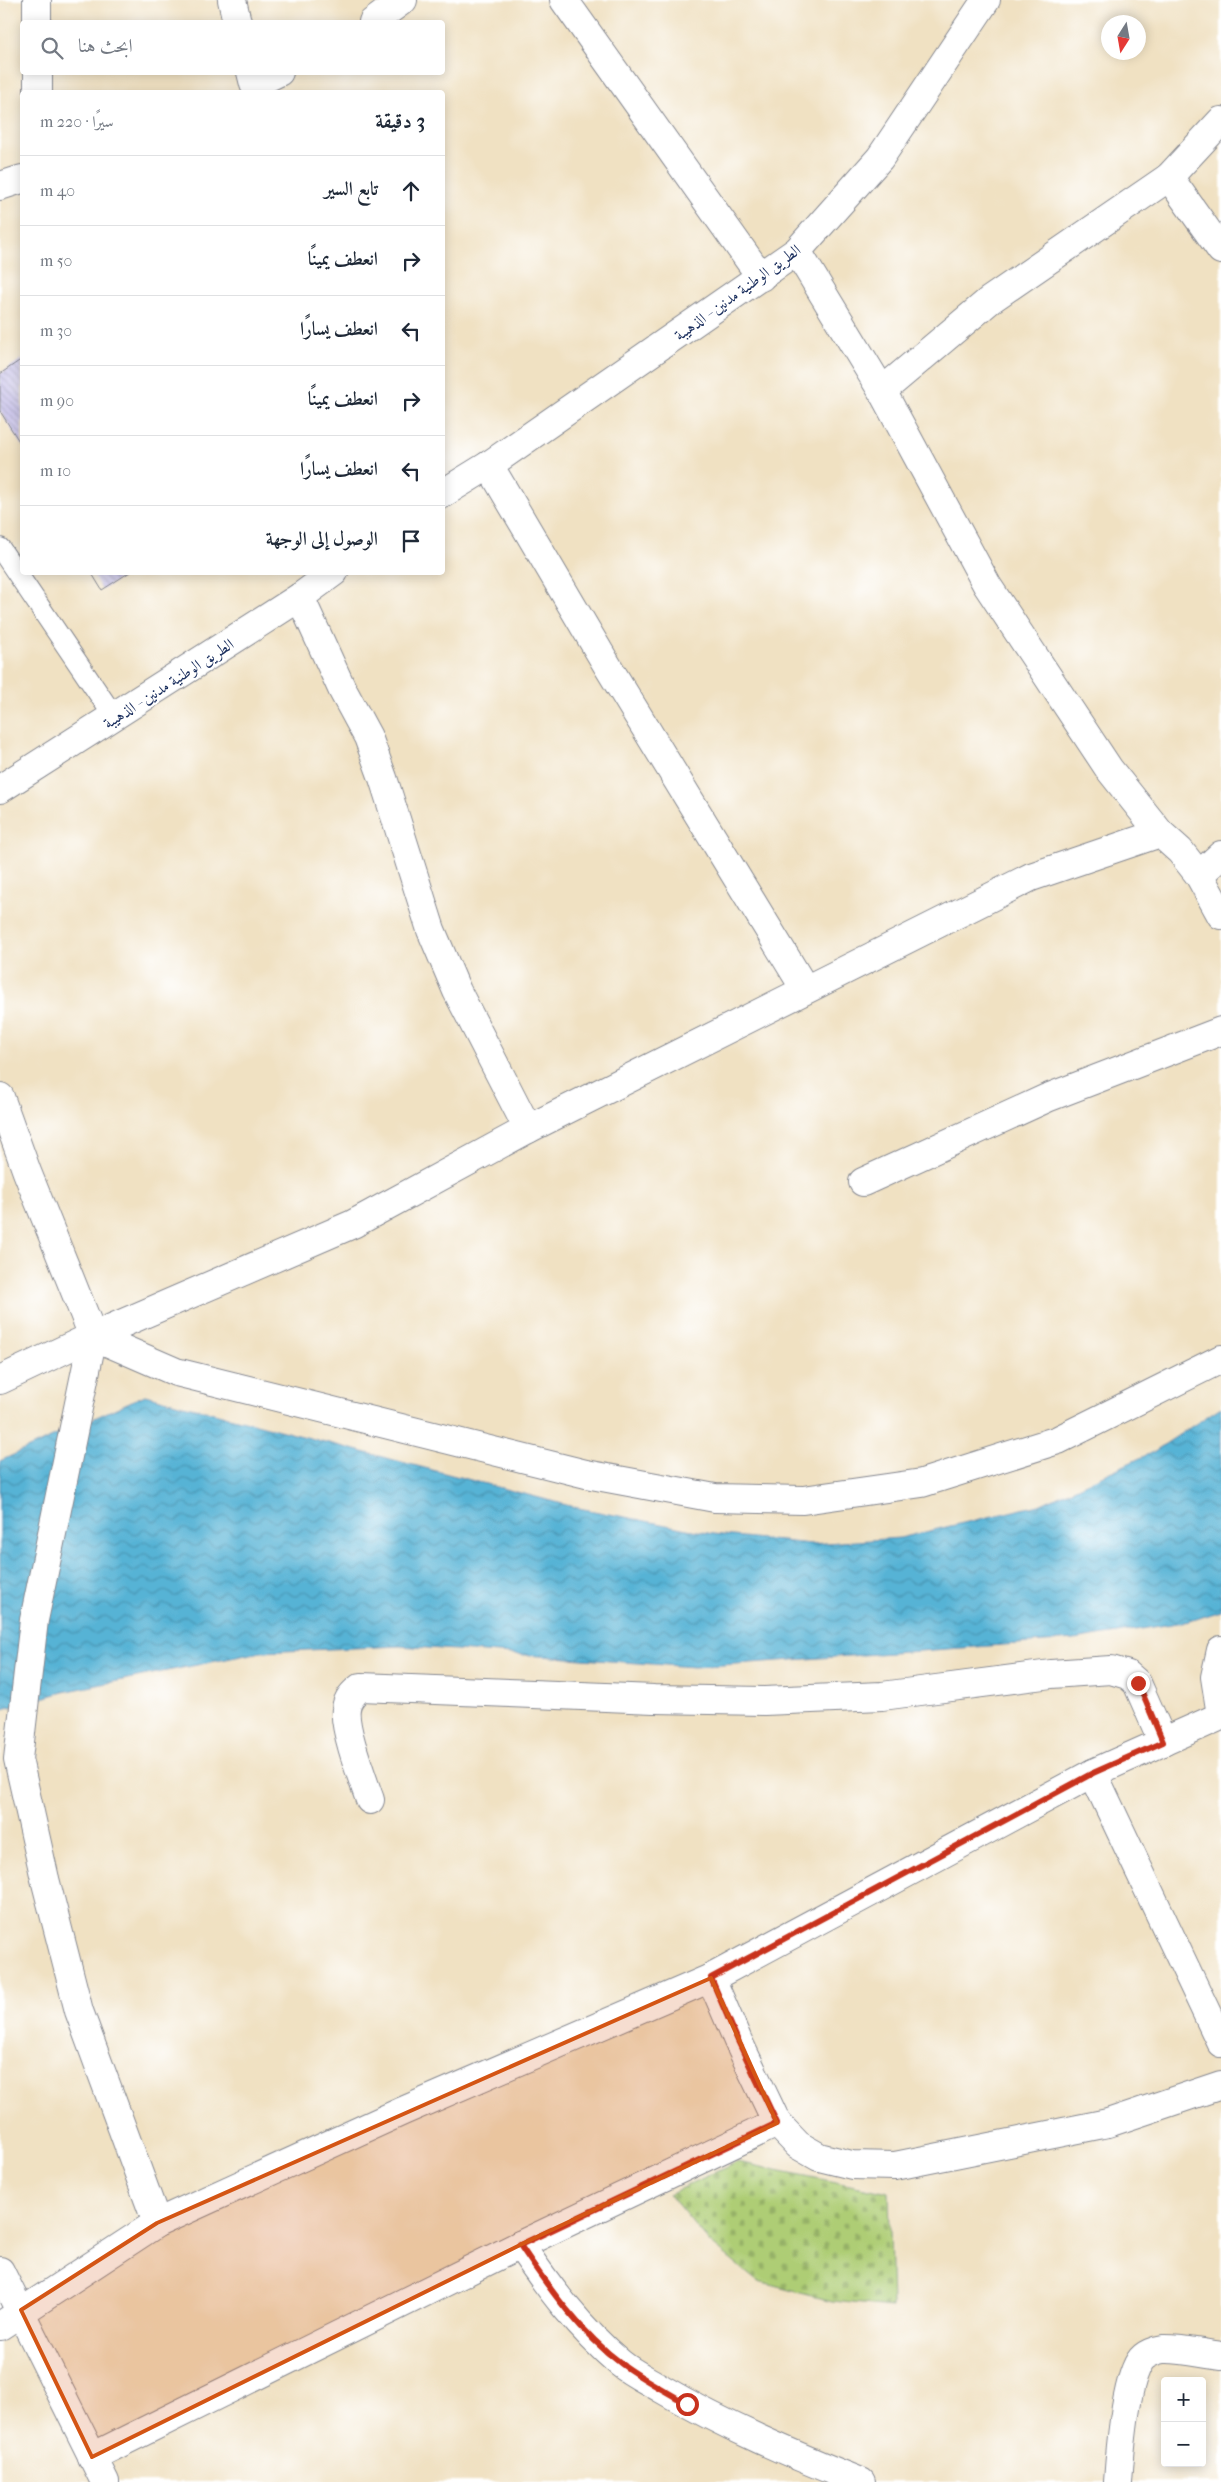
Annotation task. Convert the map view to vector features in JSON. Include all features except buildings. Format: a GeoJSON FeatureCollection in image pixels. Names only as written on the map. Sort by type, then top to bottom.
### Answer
{"type":"FeatureCollection","features":[{"type":"Feature","properties":{"kind":"street"},"geometry":{"type":"LineString","coordinates":[[37,0],[37,20]]}},
{"type":"Feature","properties":{"kind":"street"},"geometry":{"type":"LineString","coordinates":[[232,0],[237,20]]}},
{"type":"Feature","properties":{"kind":"street"},"geometry":{"type":"LineString","coordinates":[[375,20],[403,0]]}},
{"type":"Feature","properties":{"kind":"street"},"geometry":{"type":"LineString","coordinates":[[564,0],[761,277]]}},
{"type":"Feature","properties":{"kind":"street","name":"الطريق الوطنية مدنين - الذهيبة"},"geometry":{"type":"LineString","coordinates":[[445,492],[489,465],[797,251],[880,158],[986,0]]}},
{"type":"Feature","properties":{"kind":"street"},"geometry":{"type":"LineString","coordinates":[[38,75],[38,90]]}},
{"type":"Feature","properties":{"kind":"street"},"geometry":{"type":"LineString","coordinates":[[248,85],[272,75]]}},
{"type":"Feature","properties":{"kind":"street"},"geometry":{"type":"LineString","coordinates":[[882,391],[990,300],[1169,177],[1221,122]]}},
{"type":"Feature","properties":{"kind":"street"},"geometry":{"type":"LineString","coordinates":[[1169,177],[1221,250]]}},
{"type":"Feature","properties":{"kind":"street"},"geometry":{"type":"LineString","coordinates":[[0,186],[20,180]]}},
{"type":"Feature","properties":{"kind":"street"},"geometry":{"type":"LineString","coordinates":[[797,251],[882,391],[986,585],[1109,770],[1160,833],[1180,851],[1199,875],[1221,916]]}},
{"type":"Feature","properties":{"kind":"street"},"geometry":{"type":"LineString","coordinates":[[489,465],[607,665],[805,989]]}},
{"type":"Feature","properties":{"kind":"street","name":"الطريق الوطنية مدنين - الذهيبة"},"geometry":{"type":"LineString","coordinates":[[0,789],[115,718],[300,597],[330,575]]}},
{"type":"Feature","properties":{"kind":"street"},"geometry":{"type":"LineString","coordinates":[[300,597],[342,689],[368,737],[384,778],[431,930],[456,990],[528,1129]]}},
{"type":"Feature","properties":{"kind":"street"},"geometry":{"type":"LineString","coordinates":[[0,1380],[93,1336],[354,1224],[528,1129],[1031,877],[1160,833]]}},
{"type":"Feature","properties":{"kind":"street"},"geometry":{"type":"LineString","coordinates":[[1199,875],[1221,855]]}},
{"type":"Feature","properties":{"kind":"street"},"geometry":{"type":"LineString","coordinates":[[863,1182],[1047,1098],[1221,1031]]}},
{"type":"Feature","properties":{"kind":"street"},"geometry":{"type":"LineString","coordinates":[[0,1096],[27,1172],[93,1336],[34,1620],[9,1762],[45,1879],[80,2011],[156,2223]]}},
{"type":"Feature","properties":{"kind":"street"},"geometry":{"type":"LineString","coordinates":[[93,1336],[176,1372],[586,1474],[725,1499],[803,1500],[922,1483],[1058,1440],[1221,1359]]}},
{"type":"Feature","properties":{"kind":"street"},"geometry":{"type":"LineString","coordinates":[[10,2318],[156,2223],[403,2111],[711,1978],[1093,1773],[1221,1715],[1218,1674],[1221,1650]]}},
{"type":"Feature","properties":{"kind":"street"},"geometry":{"type":"LineString","coordinates":[[370,1800],[352,1746],[346,1710],[351,1694],[361,1687],[654,1699],[764,1701],[882,1696],[1052,1674],[1111,1670],[1128,1675],[1138,1683],[1163,1742]]}},
{"type":"Feature","properties":{"kind":"street"},"geometry":{"type":"LineString","coordinates":[[1093,1773],[1221,2043]]}},
{"type":"Feature","properties":{"kind":"street"},"geometry":{"type":"LineString","coordinates":[[711,1978],[738,2041],[777,2123],[798,2146],[819,2157],[852,2165],[895,2166],[1108,2123],[1221,2085]]}},
{"type":"Feature","properties":{"kind":"street"},"geometry":{"type":"LineString","coordinates":[[92,2458],[520,2245],[777,2123]]}},
{"type":"Feature","properties":{"kind":"street"},"geometry":{"type":"LineString","coordinates":[[520,2245],[546,2285],[576,2320],[622,2364],[687,2404],[752,2436],[861,2482]]}},
{"type":"Feature","properties":{"kind":"street"},"geometry":{"type":"LineString","coordinates":[[0,2271],[10,2318],[105,2482]]}},
{"type":"Feature","properties":{"kind":"street"},"geometry":{"type":"LineString","coordinates":[[1118,2482],[1131,2385],[1141,2359],[1148,2354],[1163,2349],[1221,2356]]}},
{"type":"Feature","properties":{"kind":"lane"},"geometry":{"type":"LineString","coordinates":[[0,548],[115,718]]}},
{"type":"Feature","properties":{"kind":"highlighted area"},"geometry":{"type":"Polygon","coordinates":[[[711,1978],[777,2123],[520,2245],[92,2457],[21,2310],[157,2223],[711,1978]]]}},
{"type":"Feature","properties":{"kind":"green space"},"geometry":{"type":"Polygon","coordinates":[[[737,2162],[889,2193],[892,2307],[832,2301],[758,2282],[710,2243],[669,2194],[737,2162]]]}},
{"type":"Feature","properties":{"kind":"water"},"geometry":{"type":"Polygon","coordinates":[[[145,1395],[578,1508],[713,1534],[811,1544],[900,1538],[1039,1505],[1153,1452],[1221,1407],[1221,1611],[1190,1621],[1074,1640],[694,1667],[400,1646],[261,1652],[63,1692],[0,1710],[0,1461],[145,1395]]]}},
{"type":"Feature","properties":{"kind":"route"},"geometry":{"type":"LineString","coordinates":[[687,2404],[622,2364],[576,2320],[546,2285],[520,2245],[777,2123],[738,2041],[711,1978],[1093,1773],[1163,1742],[1138,1683]]}}]}
